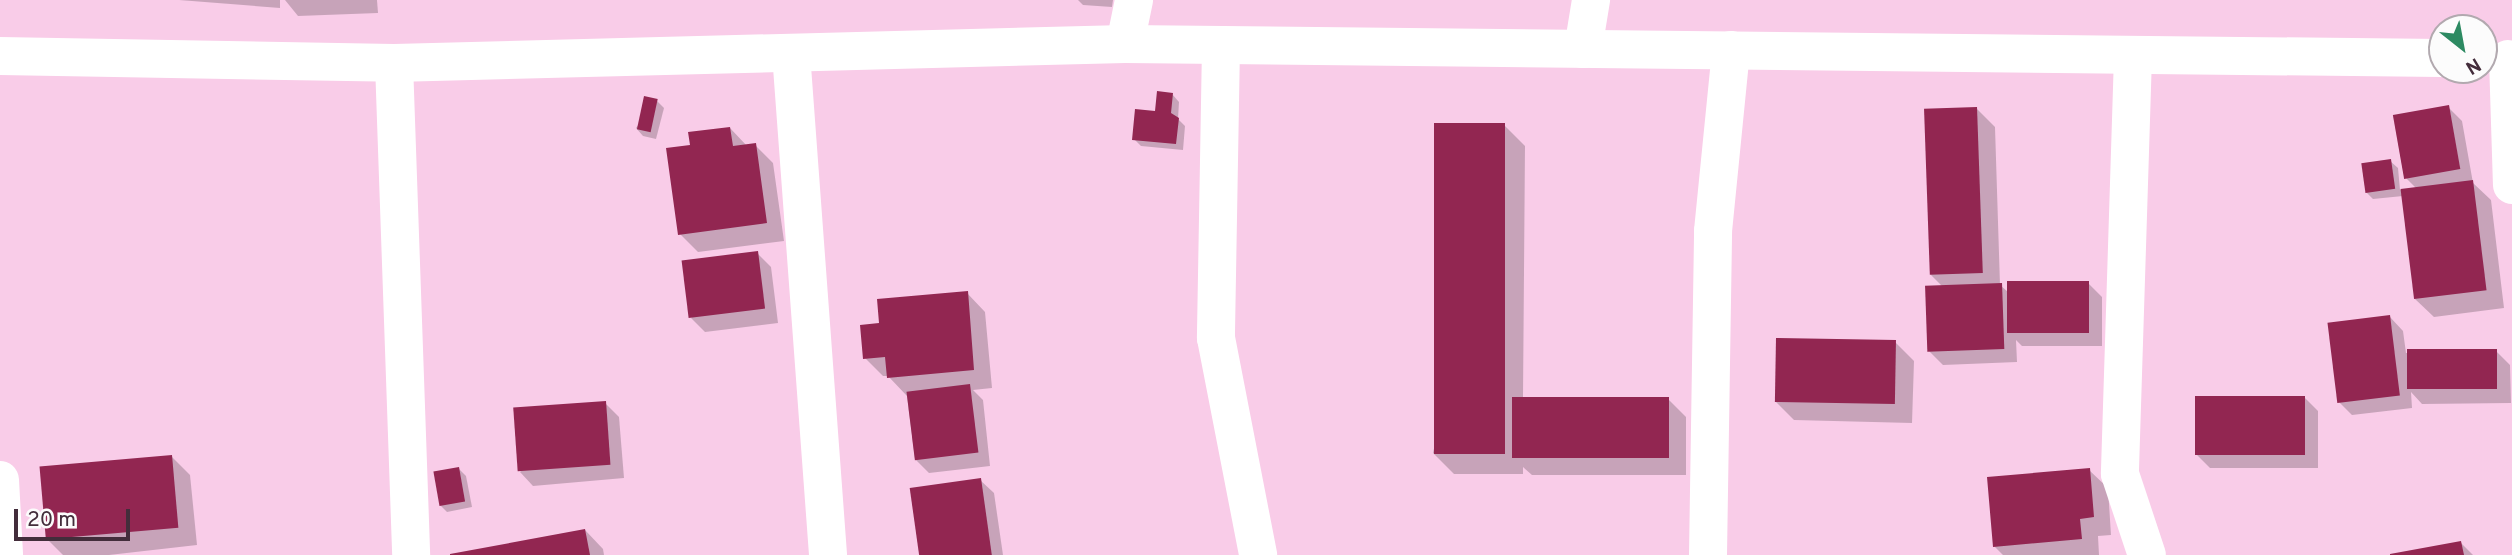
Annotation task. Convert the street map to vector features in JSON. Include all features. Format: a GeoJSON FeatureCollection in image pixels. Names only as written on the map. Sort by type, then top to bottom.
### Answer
{"type":"FeatureCollection","features":[{"type":"Feature","properties":{"kind":"street"},"geometry":{"type":"LineString","coordinates":[[1125,44],[1133,0]]}},
{"type":"Feature","properties":{"kind":"street"},"geometry":{"type":"LineString","coordinates":[[1583,49],[1591,0]]}},
{"type":"Feature","properties":{"kind":"street"},"geometry":{"type":"LineString","coordinates":[[0,56],[394,63],[1125,44],[2428,58]]}},
{"type":"Feature","properties":{"kind":"street"},"geometry":{"type":"LineString","coordinates":[[1222,46],[1216,338],[1258,555]]}},
{"type":"Feature","properties":{"kind":"street"},"geometry":{"type":"LineString","coordinates":[[1708,555],[1713,231],[1731,50]]}},
{"type":"Feature","properties":{"kind":"street"},"geometry":{"type":"LineString","coordinates":[[791,53],[828,555]]}},
{"type":"Feature","properties":{"kind":"street"},"geometry":{"type":"LineString","coordinates":[[2133,56],[2120,474],[2147,555]]}},
{"type":"Feature","properties":{"kind":"street"},"geometry":{"type":"LineString","coordinates":[[2501,59],[2512,185]]}},
{"type":"Feature","properties":{"kind":"street"},"geometry":{"type":"LineString","coordinates":[[394,63],[411,555]]}},
{"type":"Feature","properties":{"kind":"street"},"geometry":{"type":"LineString","coordinates":[[0,480],[4,555]]}},
{"type":"Feature","properties":{"kind":"building"},"geometry":{"type":"Polygon","coordinates":[[[1157,91],[1173,93],[1171,113],[1179,118],[1176,144],[1132,140],[1135,109],[1155,111],[1157,91]]]}},
{"type":"Feature","properties":{"kind":"building"},"geometry":{"type":"Polygon","coordinates":[[[644,96],[658,99],[651,132],[637,129],[644,96]]]}},
{"type":"Feature","properties":{"kind":"building"},"geometry":{"type":"Polygon","coordinates":[[[2449,105],[2460,169],[2404,179],[2393,115],[2449,105]]]}},
{"type":"Feature","properties":{"kind":"building"},"geometry":{"type":"Polygon","coordinates":[[[1977,107],[1983,273],[1930,275],[1924,109],[1977,107]]]}},
{"type":"Feature","properties":{"kind":"building"},"geometry":{"type":"Polygon","coordinates":[[[1434,123],[1505,123],[1505,454],[1434,454],[1434,123]]]}},
{"type":"Feature","properties":{"kind":"building"},"geometry":{"type":"Polygon","coordinates":[[[730,127],[733,146],[756,143],[767,223],[678,235],[666,148],[690,145],[688,132],[730,127]]]}},
{"type":"Feature","properties":{"kind":"building"},"geometry":{"type":"Polygon","coordinates":[[[2391,159],[2395,189],[2365,193],[2361,163],[2391,159]]]}},
{"type":"Feature","properties":{"kind":"building"},"geometry":{"type":"Polygon","coordinates":[[[2473,180],[2487,290],[2414,299],[2401,189],[2473,180]]]}},
{"type":"Feature","properties":{"kind":"building"},"geometry":{"type":"Polygon","coordinates":[[[758,251],[765,309],[689,318],[682,260],[758,251]]]}},
{"type":"Feature","properties":{"kind":"building"},"geometry":{"type":"Polygon","coordinates":[[[2007,281],[2089,281],[2089,333],[2007,333],[2007,281]]]}},
{"type":"Feature","properties":{"kind":"building"},"geometry":{"type":"Polygon","coordinates":[[[2002,283],[2004,349],[1927,352],[1925,286],[2002,283]]]}},
{"type":"Feature","properties":{"kind":"building"},"geometry":{"type":"Polygon","coordinates":[[[968,291],[974,370],[887,378],[885,357],[863,359],[860,325],[879,323],[877,299],[968,291]]]}},
{"type":"Feature","properties":{"kind":"building"},"geometry":{"type":"Polygon","coordinates":[[[2390,315],[2400,395],[2337,403],[2327,323],[2390,315]]]}},
{"type":"Feature","properties":{"kind":"building"},"geometry":{"type":"Polygon","coordinates":[[[1776,338],[1896,340],[1895,404],[1775,402],[1776,338]]]}},
{"type":"Feature","properties":{"kind":"building"},"geometry":{"type":"Polygon","coordinates":[[[2407,349],[2497,349],[2497,389],[2407,389],[2407,349]]]}},
{"type":"Feature","properties":{"kind":"building"},"geometry":{"type":"Polygon","coordinates":[[[970,384],[978,452],[915,460],[906,392],[970,384]]]}},
{"type":"Feature","properties":{"kind":"building"},"geometry":{"type":"Polygon","coordinates":[[[2195,396],[2305,396],[2305,455],[2195,455],[2195,396]]]}},
{"type":"Feature","properties":{"kind":"building"},"geometry":{"type":"Polygon","coordinates":[[[1512,397],[1669,397],[1669,458],[1512,458],[1512,397]]]}},
{"type":"Feature","properties":{"kind":"building"},"geometry":{"type":"Polygon","coordinates":[[[606,401],[610,465],[518,471],[513,407],[606,401]]]}},
{"type":"Feature","properties":{"kind":"building"},"geometry":{"type":"Polygon","coordinates":[[[172,455],[178,528],[46,539],[40,467],[172,455]]]}},
{"type":"Feature","properties":{"kind":"building"},"geometry":{"type":"Polygon","coordinates":[[[459,467],[465,501],[439,506],[433,472],[459,467]]]}},
{"type":"Feature","properties":{"kind":"building"},"geometry":{"type":"Polygon","coordinates":[[[2090,468],[2094,517],[2080,519],[2082,539],[1993,547],[1987,477],[2090,468]]]}},
{"type":"Feature","properties":{"kind":"building"},"geometry":{"type":"Polygon","coordinates":[[[981,478],[992,555],[919,555],[910,488],[981,478]]]}},
{"type":"Feature","properties":{"kind":"building"},"geometry":{"type":"Polygon","coordinates":[[[585,529],[590,555],[450,555],[450,554],[585,529]]]}},
{"type":"Feature","properties":{"kind":"building"},"geometry":{"type":"Polygon","coordinates":[[[2461,541],[2464,555],[2390,555],[2390,554],[2461,541]]]}}]}
